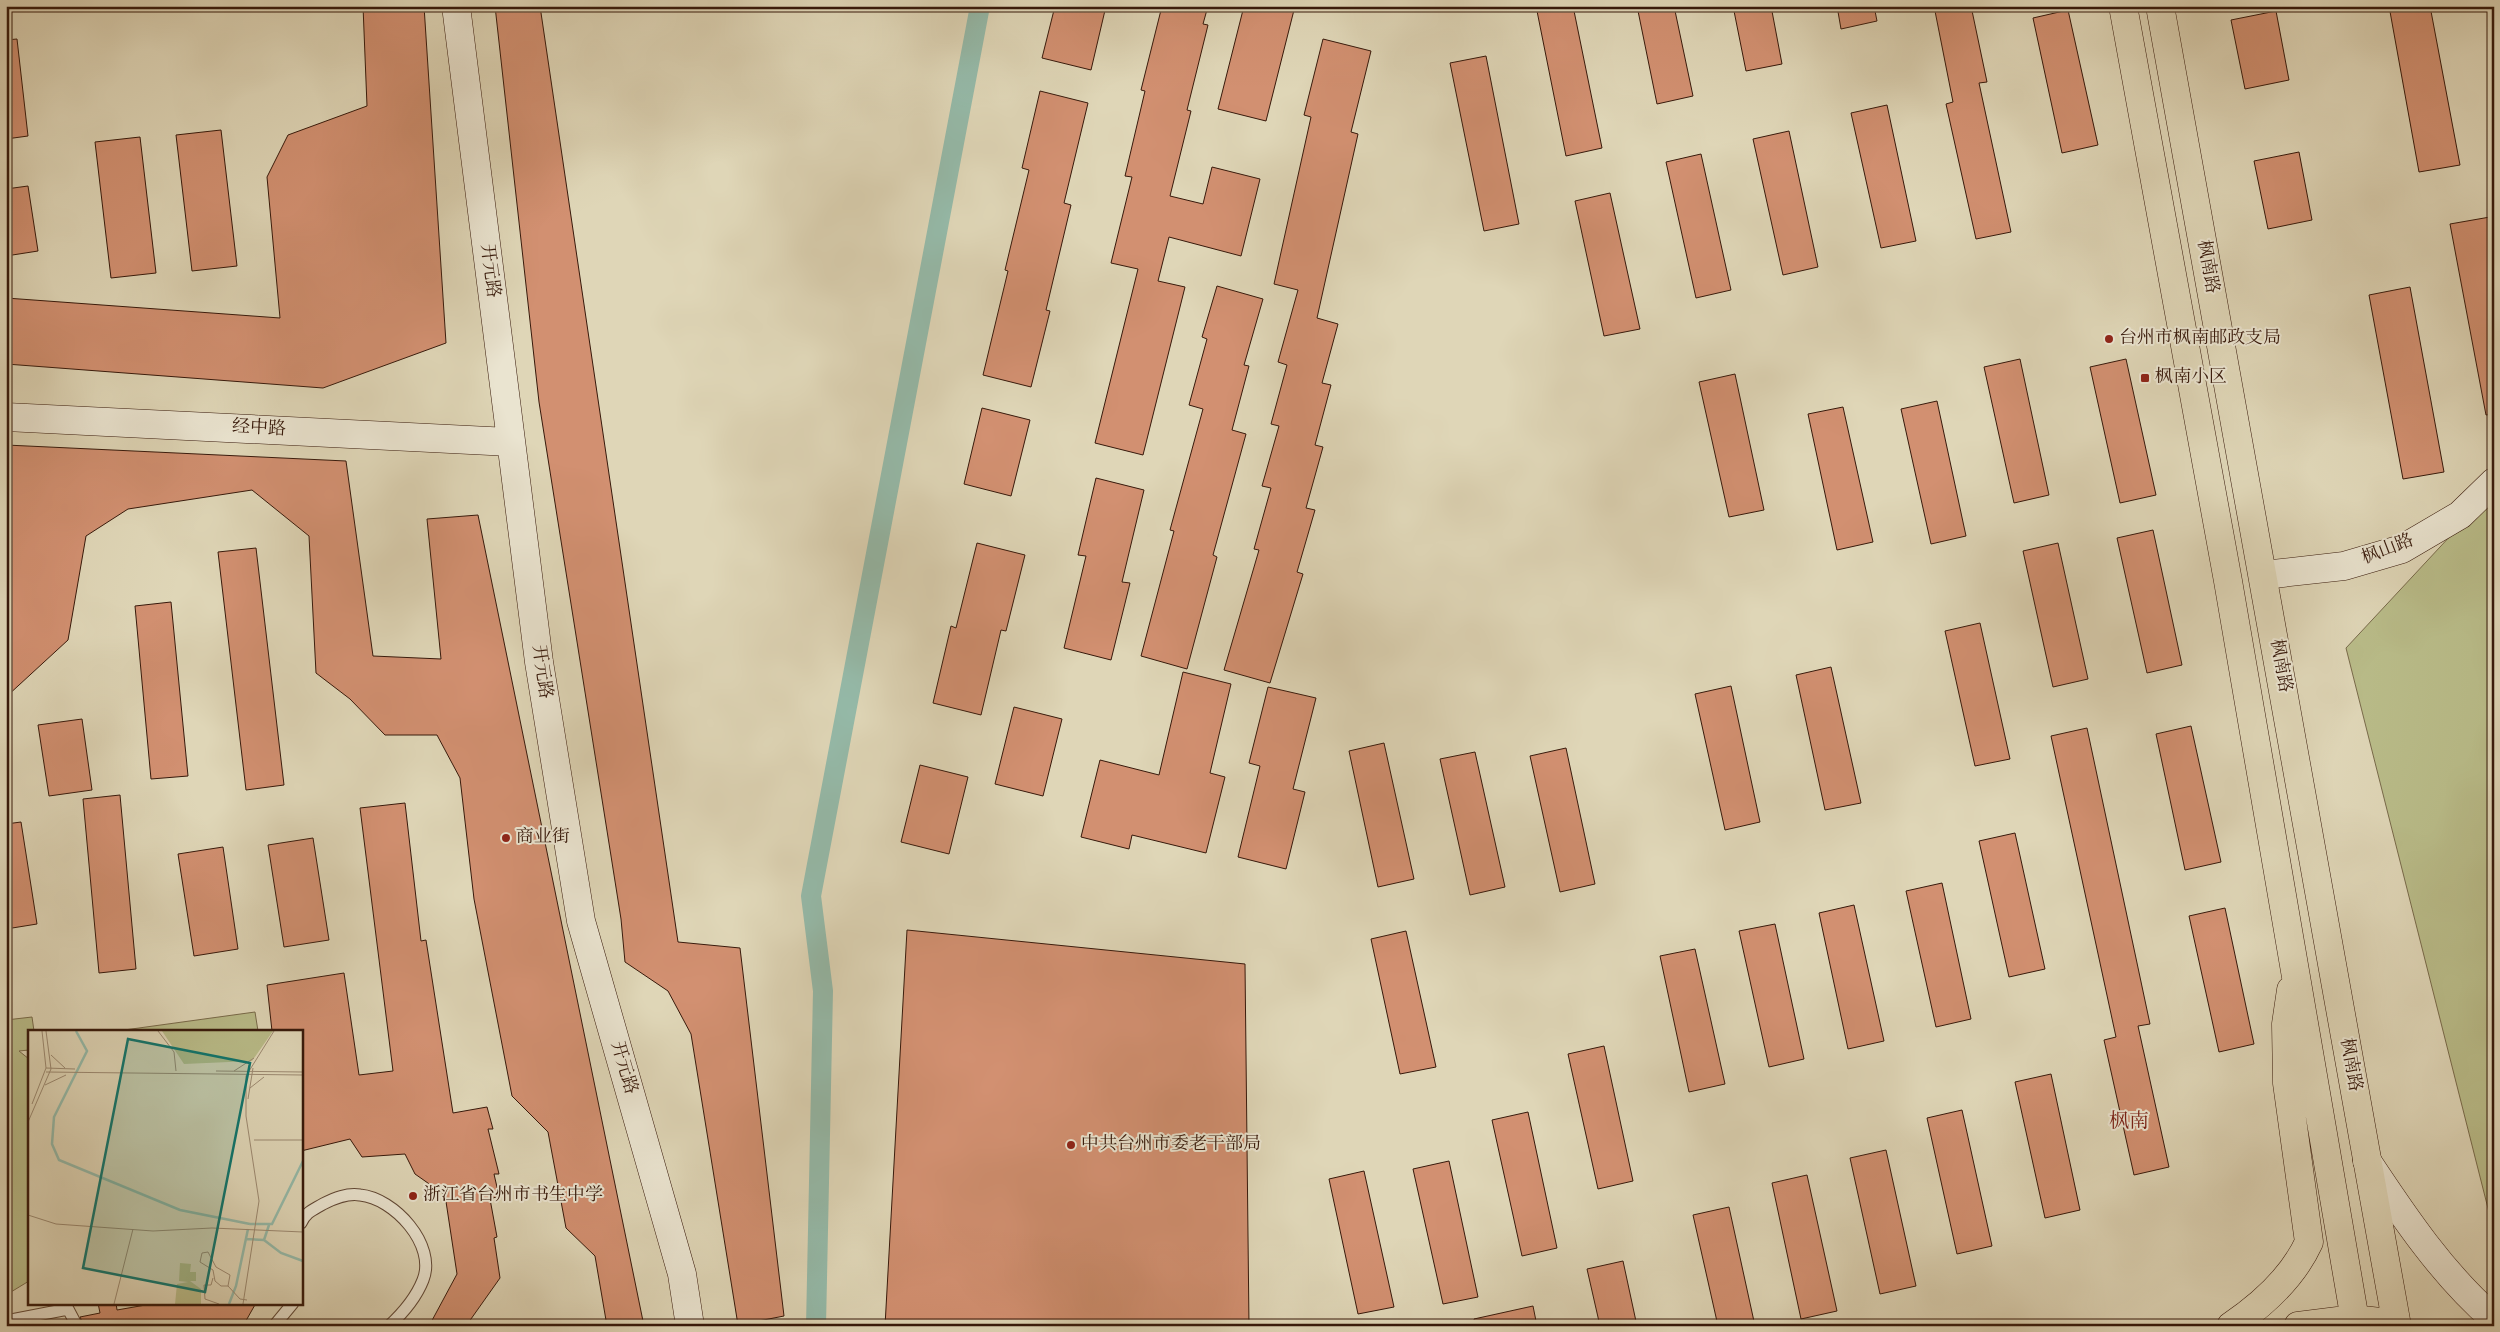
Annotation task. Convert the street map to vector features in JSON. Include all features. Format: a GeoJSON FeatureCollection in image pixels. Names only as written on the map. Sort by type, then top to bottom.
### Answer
{"type":"FeatureCollection","features":[{"type":"Feature","properties":{"kind":"main road","name":"开元路"},"geometry":{"type":"LineString","coordinates":[[456,6],[539,662],[581,921],[682,1274],[690,1326]]}},
{"type":"Feature","properties":{"kind":"main road","name":"枫南路"},"geometry":{"type":"LineString","coordinates":[[2123,6],[2228,581],[2355,1322]]}},
{"type":"Feature","properties":{"kind":"main road","name":"枫南路"},"geometry":{"type":"LineString","coordinates":[[2160,6],[2398,1325]]}},
{"type":"Feature","properties":{"kind":"main road","name":"经中路"},"geometry":{"type":"LineString","coordinates":[[6,417],[511,442]]}},
{"type":"Feature","properties":{"kind":"main road","name":"枫山路"},"geometry":{"type":"LineString","coordinates":[[2264,575],[2344,566],[2402,549],[2460,515],[2494,482]]}},
{"type":"Feature","properties":{"kind":"main road"},"geometry":{"type":"LineString","coordinates":[[2231,1326],[2250,1313],[2280,1285],[2303,1255],[2309,1242],[2287,1083],[2286,1024],[2295,966]]}},
{"type":"Feature","properties":{"kind":"main road"},"geometry":{"type":"LineString","coordinates":[[2367,1161],[2445,1268],[2464,1291],[2494,1319]]}},
{"type":"Feature","properties":{"kind":"main road"},"geometry":{"type":"LineString","coordinates":[[2298,1326],[2355,1322],[2398,1325]]}},
{"type":"Feature","properties":{"kind":"lane"},"geometry":{"type":"LineString","coordinates":[[302,1221],[305,1214],[336,1197],[360,1195],[381,1201],[407,1221],[424,1248],[424,1279],[404,1313],[389,1326]]}},
{"type":"Feature","properties":{"kind":"lane"},"geometry":{"type":"LineString","coordinates":[[274,1326],[292,1304]]}},
{"type":"Feature","properties":{"kind":"lane"},"geometry":{"type":"LineString","coordinates":[[6,1321],[68,1309],[76,1326]]}},
{"type":"Feature","properties":{"kind":"green space"},"geometry":{"type":"Polygon","coordinates":[[[2494,489],[2494,1232],[2346,648],[2494,489]]]}},
{"type":"Feature","properties":{"kind":"green space"},"geometry":{"type":"Polygon","coordinates":[[[255,1012],[258,1030],[124,1030],[255,1012]]]}},
{"type":"Feature","properties":{"kind":"green space"},"geometry":{"type":"Polygon","coordinates":[[[32,1017],[34,1030],[28,1030],[28,1050],[19,1051],[28,1058],[28,1282],[6,1295],[6,1020],[32,1017]]]}},
{"type":"Feature","properties":{"kind":"building"},"geometry":{"type":"Polygon","coordinates":[[[363,6],[424,6],[446,343],[323,388],[6,364],[6,298],[280,318],[267,177],[288,135],[367,106],[363,6]]]}},
{"type":"Feature","properties":{"kind":"building"},"geometry":{"type":"Polygon","coordinates":[[[495,6],[540,6],[678,942],[740,948],[784,1316],[738,1325],[691,1034],[668,991],[625,962],[621,919],[539,402],[495,6]]]}},
{"type":"Feature","properties":{"kind":"building"},"geometry":{"type":"Polygon","coordinates":[[[1055,6],[1106,6],[1091,70],[1042,58],[1055,6]]]}},
{"type":"Feature","properties":{"kind":"building"},"geometry":{"type":"Polygon","coordinates":[[[1162,6],[1208,6],[1203,24],[1208,25],[1187,110],[1191,111],[1170,196],[1203,204],[1212,167],[1260,179],[1241,256],[1169,237],[1158,281],[1185,287],[1143,455],[1095,443],[1138,269],[1111,263],[1132,177],[1125,176],[1145,91],[1141,90],[1162,6]]]}},
{"type":"Feature","properties":{"kind":"building"},"geometry":{"type":"Polygon","coordinates":[[[1244,6],[1295,6],[1266,121],[1218,109],[1244,6]]]}},
{"type":"Feature","properties":{"kind":"building"},"geometry":{"type":"Polygon","coordinates":[[[1536,6],[1573,6],[1602,148],[1566,156],[1536,6]]]}},
{"type":"Feature","properties":{"kind":"building"},"geometry":{"type":"Polygon","coordinates":[[[1637,6],[1674,6],[1693,96],[1657,104],[1637,6]]]}},
{"type":"Feature","properties":{"kind":"building"},"geometry":{"type":"Polygon","coordinates":[[[1733,6],[1771,6],[1782,64],[1746,71],[1733,6]]]}},
{"type":"Feature","properties":{"kind":"building"},"geometry":{"type":"Polygon","coordinates":[[[1837,6],[1874,6],[1877,21],[1841,29],[1837,6]]]}},
{"type":"Feature","properties":{"kind":"building"},"geometry":{"type":"Polygon","coordinates":[[[1934,6],[1971,6],[1987,82],[1979,83],[2011,232],[1976,239],[1946,104],[1953,102],[1934,6]]]}},
{"type":"Feature","properties":{"kind":"building"},"geometry":{"type":"Polygon","coordinates":[[[2389,6],[2430,6],[2460,165],[2419,172],[2389,6]]]}},
{"type":"Feature","properties":{"kind":"building"},"geometry":{"type":"Polygon","coordinates":[[[2068,10],[2098,145],[2062,153],[2033,18],[2068,10]]]}},
{"type":"Feature","properties":{"kind":"building"},"geometry":{"type":"Polygon","coordinates":[[[2276,11],[2289,80],[2245,89],[2231,20],[2276,11]]]}},
{"type":"Feature","properties":{"kind":"building"},"geometry":{"type":"Polygon","coordinates":[[[17,39],[28,136],[6,139],[6,40],[17,39]]]}},
{"type":"Feature","properties":{"kind":"building"},"geometry":{"type":"Polygon","coordinates":[[[1323,39],[1371,51],[1351,132],[1358,134],[1317,318],[1338,324],[1322,383],[1331,385],[1315,445],[1323,447],[1306,508],[1315,510],[1297,572],[1303,574],[1270,683],[1224,670],[1259,550],[1254,549],[1271,488],[1262,486],[1279,426],[1271,424],[1287,365],[1278,362],[1298,290],[1274,284],[1311,117],[1304,115],[1323,39]]]}},
{"type":"Feature","properties":{"kind":"building"},"geometry":{"type":"Polygon","coordinates":[[[1486,56],[1519,224],[1484,231],[1450,63],[1486,56]]]}},
{"type":"Feature","properties":{"kind":"building"},"geometry":{"type":"Polygon","coordinates":[[[1040,91],[1088,103],[1064,203],[1071,205],[1046,310],[1050,311],[1031,387],[983,375],[1008,271],[1005,270],[1029,170],[1022,168],[1040,91]]]}},
{"type":"Feature","properties":{"kind":"building"},"geometry":{"type":"Polygon","coordinates":[[[1887,105],[1916,241],[1881,248],[1851,113],[1887,105]]]}},
{"type":"Feature","properties":{"kind":"building"},"geometry":{"type":"Polygon","coordinates":[[[221,130],[237,266],[192,271],[176,135],[221,130]]]}},
{"type":"Feature","properties":{"kind":"building"},"geometry":{"type":"Polygon","coordinates":[[[1789,131],[1818,267],[1783,275],[1753,139],[1789,131]]]}},
{"type":"Feature","properties":{"kind":"building"},"geometry":{"type":"Polygon","coordinates":[[[140,137],[156,273],[111,278],[95,142],[140,137]]]}},
{"type":"Feature","properties":{"kind":"building"},"geometry":{"type":"Polygon","coordinates":[[[2299,152],[2312,220],[2268,229],[2254,161],[2299,152]]]}},
{"type":"Feature","properties":{"kind":"building"},"geometry":{"type":"Polygon","coordinates":[[[1701,154],[1731,290],[1696,298],[1666,162],[1701,154]]]}},
{"type":"Feature","properties":{"kind":"building"},"geometry":{"type":"Polygon","coordinates":[[[28,186],[38,251],[6,256],[6,189],[28,186]]]}},
{"type":"Feature","properties":{"kind":"building"},"geometry":{"type":"Polygon","coordinates":[[[1610,193],[1640,329],[1604,336],[1575,201],[1610,193]]]}},
{"type":"Feature","properties":{"kind":"building"},"geometry":{"type":"Polygon","coordinates":[[[2490,217],[2494,235],[2494,414],[2486,415],[2450,224],[2490,217]]]}},
{"type":"Feature","properties":{"kind":"building"},"geometry":{"type":"Polygon","coordinates":[[[1217,286],[1263,299],[1244,365],[1249,366],[1232,430],[1246,434],[1213,555],[1217,557],[1187,669],[1141,656],[1174,531],[1170,530],[1203,409],[1189,405],[1207,339],[1202,337],[1217,286]]]}},
{"type":"Feature","properties":{"kind":"building"},"geometry":{"type":"Polygon","coordinates":[[[2410,287],[2444,472],[2403,479],[2369,295],[2410,287]]]}},
{"type":"Feature","properties":{"kind":"building"},"geometry":{"type":"Polygon","coordinates":[[[2020,359],[2049,495],[2014,503],[1984,367],[2020,359]]]}},
{"type":"Feature","properties":{"kind":"building"},"geometry":{"type":"Polygon","coordinates":[[[2126,359],[2156,495],[2120,503],[2090,367],[2126,359]]]}},
{"type":"Feature","properties":{"kind":"building"},"geometry":{"type":"Polygon","coordinates":[[[1735,374],[1764,510],[1729,517],[1699,382],[1735,374]]]}},
{"type":"Feature","properties":{"kind":"building"},"geometry":{"type":"Polygon","coordinates":[[[1937,401],[1966,536],[1931,544],[1901,409],[1937,401]]]}},
{"type":"Feature","properties":{"kind":"building"},"geometry":{"type":"Polygon","coordinates":[[[1843,407],[1873,542],[1837,550],[1808,414],[1843,407]]]}},
{"type":"Feature","properties":{"kind":"building"},"geometry":{"type":"Polygon","coordinates":[[[982,408],[1030,420],[1011,496],[964,484],[982,408]]]}},
{"type":"Feature","properties":{"kind":"building","name":"商业街"},"geometry":{"type":"Polygon","coordinates":[[[6,445],[346,461],[373,656],[441,659],[427,519],[478,515],[644,1326],[607,1326],[595,1256],[566,1228],[548,1132],[512,1096],[474,899],[460,778],[437,735],[385,735],[350,699],[316,673],[309,536],[252,490],[128,509],[86,536],[68,640],[6,697],[6,445]]]}},
{"type":"Feature","properties":{"kind":"building"},"geometry":{"type":"Polygon","coordinates":[[[1096,478],[1144,490],[1122,582],[1130,583],[1111,660],[1064,648],[1086,556],[1078,555],[1096,478]]]}},
{"type":"Feature","properties":{"kind":"building"},"geometry":{"type":"Polygon","coordinates":[[[2153,530],[2182,665],[2147,673],[2117,538],[2153,530]]]}},
{"type":"Feature","properties":{"kind":"building"},"geometry":{"type":"Polygon","coordinates":[[[977,543],[1025,555],[1006,631],[1001,630],[981,715],[933,703],[951,626],[956,628],[977,543]]]}},
{"type":"Feature","properties":{"kind":"building"},"geometry":{"type":"Polygon","coordinates":[[[2058,543],[2088,679],[2053,687],[2023,551],[2058,543]]]}},
{"type":"Feature","properties":{"kind":"building"},"geometry":{"type":"Polygon","coordinates":[[[256,548],[284,785],[246,790],[218,552],[256,548]]]}},
{"type":"Feature","properties":{"kind":"building"},"geometry":{"type":"Polygon","coordinates":[[[171,602],[188,776],[151,779],[135,606],[171,602]]]}},
{"type":"Feature","properties":{"kind":"building"},"geometry":{"type":"Polygon","coordinates":[[[1980,623],[2010,759],[1975,766],[1945,631],[1980,623]]]}},
{"type":"Feature","properties":{"kind":"building"},"geometry":{"type":"Polygon","coordinates":[[[1831,667],[1861,803],[1825,810],[1796,675],[1831,667]]]}},
{"type":"Feature","properties":{"kind":"building"},"geometry":{"type":"Polygon","coordinates":[[[1183,672],[1231,684],[1210,773],[1225,777],[1206,853],[1132,835],[1129,849],[1081,837],[1100,760],[1159,775],[1183,672]]]}},
{"type":"Feature","properties":{"kind":"building"},"geometry":{"type":"Polygon","coordinates":[[[1731,686],[1760,822],[1725,830],[1695,694],[1731,686]]]}},
{"type":"Feature","properties":{"kind":"building"},"geometry":{"type":"Polygon","coordinates":[[[1268,687],[1316,698],[1293,789],[1305,792],[1286,869],[1238,857],[1260,766],[1249,763],[1268,687]]]}},
{"type":"Feature","properties":{"kind":"building"},"geometry":{"type":"Polygon","coordinates":[[[1014,707],[1062,719],[1043,796],[995,784],[1014,707]]]}},
{"type":"Feature","properties":{"kind":"building"},"geometry":{"type":"Polygon","coordinates":[[[82,719],[92,790],[49,796],[38,725],[82,719]]]}},
{"type":"Feature","properties":{"kind":"building"},"geometry":{"type":"Polygon","coordinates":[[[2191,726],[2221,862],[2185,870],[2156,734],[2191,726]]]}},
{"type":"Feature","properties":{"kind":"building"},"geometry":{"type":"Polygon","coordinates":[[[2087,728],[2150,1024],[2138,1026],[2169,1167],[2134,1175],[2104,1040],[2116,1037],[2051,736],[2087,728]]]}},
{"type":"Feature","properties":{"kind":"building"},"geometry":{"type":"Polygon","coordinates":[[[1384,743],[1414,879],[1378,887],[1349,751],[1384,743]]]}},
{"type":"Feature","properties":{"kind":"building"},"geometry":{"type":"Polygon","coordinates":[[[1566,748],[1595,884],[1560,892],[1530,756],[1566,748]]]}},
{"type":"Feature","properties":{"kind":"building"},"geometry":{"type":"Polygon","coordinates":[[[1475,752],[1505,887],[1470,895],[1440,759],[1475,752]]]}},
{"type":"Feature","properties":{"kind":"building"},"geometry":{"type":"Polygon","coordinates":[[[920,765],[968,777],[949,854],[901,842],[920,765]]]}},
{"type":"Feature","properties":{"kind":"building"},"geometry":{"type":"Polygon","coordinates":[[[120,795],[136,969],[99,973],[83,799],[120,795]]]}},
{"type":"Feature","properties":{"kind":"building"},"geometry":{"type":"Polygon","coordinates":[[[405,803],[421,941],[426,940],[453,1113],[487,1107],[493,1129],[488,1129],[499,1174],[494,1174],[499,1196],[490,1199],[497,1237],[494,1238],[500,1278],[466,1326],[429,1326],[457,1274],[445,1195],[415,1174],[405,1154],[362,1157],[350,1139],[302,1151],[302,1030],[272,1030],[267,985],[344,973],[359,1075],[393,1071],[360,808],[405,803]]]}},
{"type":"Feature","properties":{"kind":"building"},"geometry":{"type":"Polygon","coordinates":[[[21,822],[37,924],[6,929],[6,824],[21,822]]]}},
{"type":"Feature","properties":{"kind":"building"},"geometry":{"type":"Polygon","coordinates":[[[2015,833],[2045,969],[2009,977],[1979,841],[2015,833]]]}},
{"type":"Feature","properties":{"kind":"building"},"geometry":{"type":"Polygon","coordinates":[[[313,838],[329,940],[284,947],[268,845],[313,838]]]}},
{"type":"Feature","properties":{"kind":"building"},"geometry":{"type":"Polygon","coordinates":[[[223,847],[238,949],[194,956],[178,854],[223,847]]]}},
{"type":"Feature","properties":{"kind":"building"},"geometry":{"type":"Polygon","coordinates":[[[1942,883],[1971,1019],[1936,1027],[1906,891],[1942,883]]]}},
{"type":"Feature","properties":{"kind":"building"},"geometry":{"type":"Polygon","coordinates":[[[1854,905],[1884,1041],[1848,1049],[1819,913],[1854,905]]]}},
{"type":"Feature","properties":{"kind":"building"},"geometry":{"type":"Polygon","coordinates":[[[2225,908],[2254,1044],[2219,1052],[2189,916],[2225,908]]]}},
{"type":"Feature","properties":{"kind":"building"},"geometry":{"type":"Polygon","coordinates":[[[1775,924],[1804,1059],[1769,1067],[1739,931],[1775,924]]]}},
{"type":"Feature","properties":{"kind":"building","name":"中共台州市委老干部局"},"geometry":{"type":"Polygon","coordinates":[[[907,930],[1245,964],[1249,1326],[885,1326],[907,930]]]}},
{"type":"Feature","properties":{"kind":"building"},"geometry":{"type":"Polygon","coordinates":[[[1406,931],[1436,1067],[1400,1074],[1371,939],[1406,931]]]}},
{"type":"Feature","properties":{"kind":"building"},"geometry":{"type":"Polygon","coordinates":[[[1695,949],[1725,1084],[1689,1092],[1660,956],[1695,949]]]}},
{"type":"Feature","properties":{"kind":"building"},"geometry":{"type":"Polygon","coordinates":[[[1604,1046],[1633,1181],[1598,1189],[1568,1054],[1604,1046]]]}},
{"type":"Feature","properties":{"kind":"building"},"geometry":{"type":"Polygon","coordinates":[[[2051,1074],[2080,1210],[2045,1218],[2015,1082],[2051,1074]]]}},
{"type":"Feature","properties":{"kind":"building"},"geometry":{"type":"Polygon","coordinates":[[[1962,1110],[1992,1246],[1957,1254],[1927,1118],[1962,1110]]]}},
{"type":"Feature","properties":{"kind":"building"},"geometry":{"type":"Polygon","coordinates":[[[1528,1112],[1557,1248],[1522,1256],[1492,1120],[1528,1112]]]}},
{"type":"Feature","properties":{"kind":"building"},"geometry":{"type":"Polygon","coordinates":[[[1886,1150],[1916,1286],[1880,1294],[1850,1158],[1886,1150]]]}},
{"type":"Feature","properties":{"kind":"building"},"geometry":{"type":"Polygon","coordinates":[[[1449,1161],[1478,1297],[1443,1304],[1413,1169],[1449,1161]]]}},
{"type":"Feature","properties":{"kind":"building"},"geometry":{"type":"Polygon","coordinates":[[[1364,1171],[1394,1307],[1358,1314],[1329,1179],[1364,1171]]]}},
{"type":"Feature","properties":{"kind":"building"},"geometry":{"type":"Polygon","coordinates":[[[1807,1175],[1837,1311],[1801,1319],[1772,1183],[1807,1175]]]}},
{"type":"Feature","properties":{"kind":"building"},"geometry":{"type":"Polygon","coordinates":[[[1729,1207],[1755,1326],[1718,1326],[1693,1215],[1729,1207]]]}},
{"type":"Feature","properties":{"kind":"building"},"geometry":{"type":"Polygon","coordinates":[[[1623,1261],[1637,1326],[1600,1326],[1587,1269],[1623,1261]]]}},
{"type":"Feature","properties":{"kind":"building"},"geometry":{"type":"Polygon","coordinates":[[[98,1304],[116,1304],[117,1310],[151,1304],[255,1304],[243,1326],[218,1326],[212,1323],[198,1326],[84,1326],[80,1317],[100,1313],[98,1304]]]}},
{"type":"Feature","properties":{"kind":"building"},"geometry":{"type":"Polygon","coordinates":[[[1533,1306],[1537,1326],[1475,1326],[1474,1319],[1533,1306]]]}},
{"type":"Feature","properties":{"kind":"waterway"},"geometry":{"type":"LineString","coordinates":[[816,1326],[823,991],[811,896],[980,6]]}},
{"type":"Feature","properties":{"kind":"place","name":"台州市枫南邮政支局"},"geometry":{"type":"Point","coordinates":[2109,339]}},
{"type":"Feature","properties":{"kind":"place","name":"枫南小区"},"geometry":{"type":"Point","coordinates":[2145,378]}},
{"type":"Feature","properties":{"kind":"place","name":"商业街"},"geometry":{"type":"Point","coordinates":[506,838]}},
{"type":"Feature","properties":{"kind":"place","name":"中共台州市委老干部局"},"geometry":{"type":"Point","coordinates":[1071,1145]}},
{"type":"Feature","properties":{"kind":"place","name":"浙江省台州市书生中学"},"geometry":{"type":"Point","coordinates":[413,1196]}},
{"type":"Feature","properties":{"kind":"district","name":"枫南"},"geometry":{"type":"Point","coordinates":[2129,1122]}}]}
